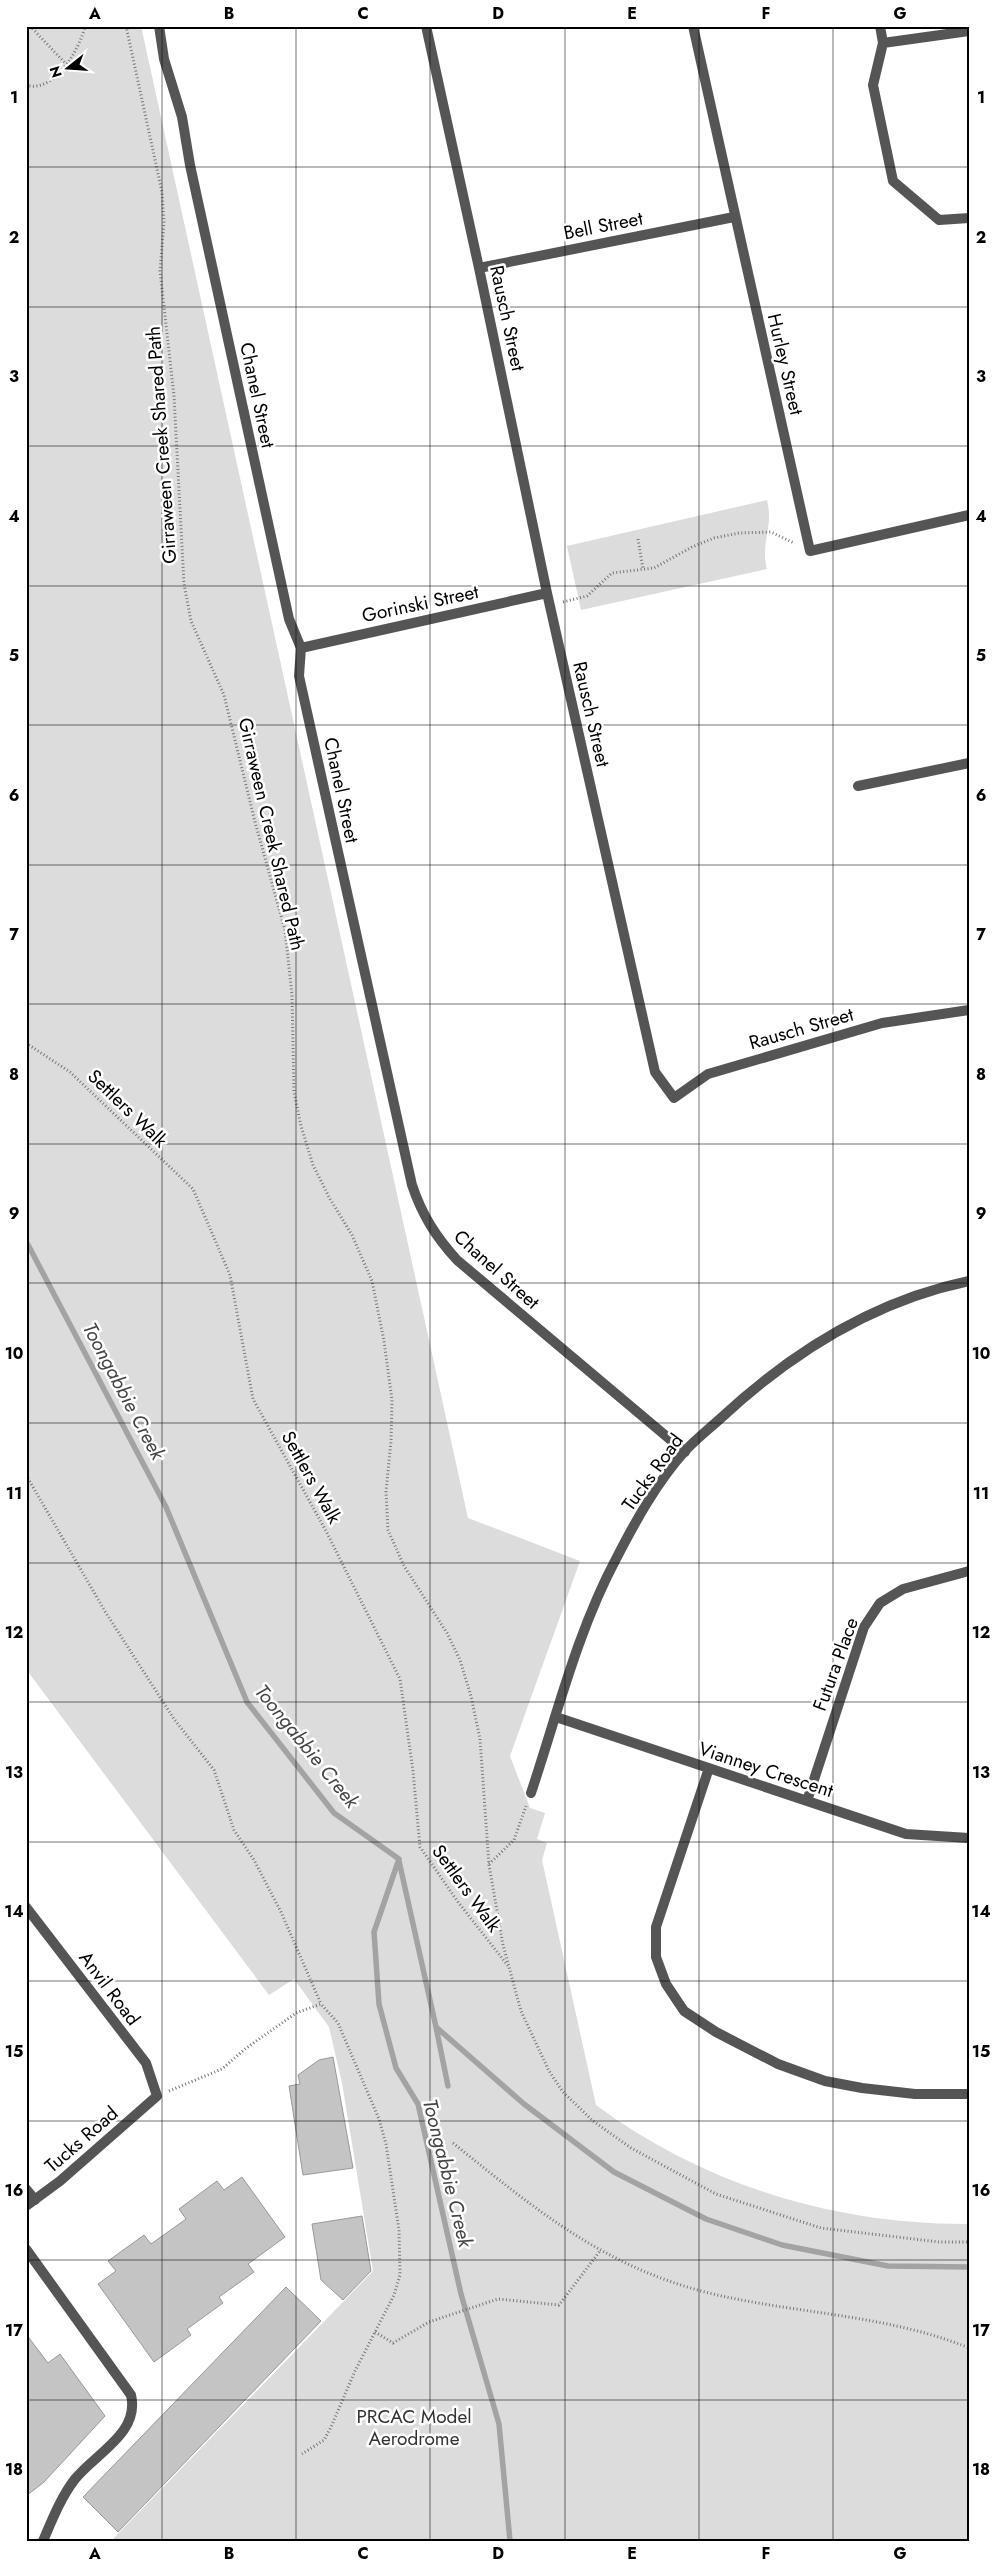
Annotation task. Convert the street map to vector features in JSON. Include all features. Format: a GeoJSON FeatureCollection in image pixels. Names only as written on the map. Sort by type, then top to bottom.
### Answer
{"type":"FeatureCollection","features":[{"type":"Feature","properties":{"kind":"street","name":"Chanel Street"},"geometry":{"type":"LineString","coordinates":[[159,26],[164,59],[182,117],[190,165],[289,619],[301,648],[300,676],[412,1185],[420,1210],[438,1239],[457,1260],[685,1452]]}},
{"type":"Feature","properties":{"kind":"street","name":"Rausch Street"},"geometry":{"type":"LineString","coordinates":[[426,26],[479,268],[546,593],[655,1072],[674,1098],[708,1074],[882,1023],[969,1010]]}},
{"type":"Feature","properties":{"kind":"street","name":"Hurley Street"},"geometry":{"type":"LineString","coordinates":[[692,26],[810,551]]}},
{"type":"Feature","properties":{"kind":"street"},"geometry":{"type":"LineString","coordinates":[[880,26],[884,43],[873,85],[893,181],[939,220],[969,218]]}},
{"type":"Feature","properties":{"kind":"street"},"geometry":{"type":"LineString","coordinates":[[884,43],[969,31]]}},
{"type":"Feature","properties":{"kind":"street","name":"Bell Street"},"geometry":{"type":"LineString","coordinates":[[479,268],[734,217]]}},
{"type":"Feature","properties":{"kind":"street"},"geometry":{"type":"LineString","coordinates":[[810,551],[969,514]]}},
{"type":"Feature","properties":{"kind":"street","name":"Gorinski Street"},"geometry":{"type":"LineString","coordinates":[[301,648],[546,593]]}},
{"type":"Feature","properties":{"kind":"street"},"geometry":{"type":"LineString","coordinates":[[858,786],[969,763]]}},
{"type":"Feature","properties":{"kind":"street","name":"Tucks Road"},"geometry":{"type":"LineString","coordinates":[[531,1793],[579,1644],[615,1560],[646,1504],[685,1452],[756,1385],[798,1354],[846,1324],[932,1288],[969,1281]]}},
{"type":"Feature","properties":{"kind":"street","name":"Futura Place"},"geometry":{"type":"LineString","coordinates":[[806,1800],[864,1627],[880,1603],[903,1590],[969,1571]]}},
{"type":"Feature","properties":{"kind":"street","name":"Vianney Crescent"},"geometry":{"type":"LineString","coordinates":[[556,1717],[906,1834],[969,1838]]}},
{"type":"Feature","properties":{"kind":"street"},"geometry":{"type":"LineString","coordinates":[[709,1768],[656,1927],[656,1957],[666,1984],[684,2011],[716,2032],[778,2064],[825,2080],[862,2088],[915,2094],[969,2094]]}},
{"type":"Feature","properties":{"kind":"street","name":"Anvil Road"},"geometry":{"type":"LineString","coordinates":[[26,1907],[146,2063],[156,2096]]}},
{"type":"Feature","properties":{"kind":"street","name":"Tucks Road"},"geometry":{"type":"LineString","coordinates":[[26,2206],[113,2136],[156,2096]]}},
{"type":"Feature","properties":{"kind":"street"},"geometry":{"type":"LineString","coordinates":[[26,2189],[35,2200]]}},
{"type":"Feature","properties":{"kind":"street"},"geometry":{"type":"LineString","coordinates":[[26,2249],[131,2395],[134,2406],[131,2420],[120,2435],[74,2480],[56,2512],[43,2541]]}},
{"type":"Feature","properties":{"kind":"path"},"geometry":{"type":"LineString","coordinates":[[30,26],[66,64]]}},
{"type":"Feature","properties":{"kind":"path"},"geometry":{"type":"LineString","coordinates":[[26,85],[39,86],[46,84],[75,55],[85,26]]}},
{"type":"Feature","properties":{"kind":"path","name":"Girraween Creek Shared Path"},"geometry":{"type":"LineString","coordinates":[[126,26],[162,192],[164,222],[160,271],[174,396],[180,527],[186,594],[191,621],[224,695],[255,822],[285,930],[292,995],[294,1092],[301,1126],[313,1165],[330,1199],[352,1235],[374,1289],[384,1340],[392,1400],[391,1440],[386,1492],[388,1530],[404,1566],[448,1633],[460,1660],[471,1696],[480,1739],[488,1865],[509,1968],[521,2011],[549,2071],[563,2092],[593,2121],[631,2148],[716,2194],[821,2228],[939,2242],[969,2242]]}},
{"type":"Feature","properties":{"kind":"path"},"geometry":{"type":"LineString","coordinates":[[550,605],[587,596],[612,573],[643,570],[668,562],[692,547],[714,538],[739,533],[772,532],[810,551]]}},
{"type":"Feature","properties":{"kind":"path"},"geometry":{"type":"LineString","coordinates":[[638,539],[643,570]]}},
{"type":"Feature","properties":{"kind":"path","name":"Settlers Walk"},"geometry":{"type":"LineString","coordinates":[[26,1043],[70,1072],[193,1189],[230,1275],[252,1398],[326,1531],[400,1679],[413,1771],[420,1847],[458,1902],[509,1968]]}},
{"type":"Feature","properties":{"kind":"path"},"geometry":{"type":"LineString","coordinates":[[26,1475],[106,1613],[174,1719],[214,1770],[234,1830],[254,1860],[282,1912],[321,2004],[338,2022],[344,2035],[378,2119],[386,2144],[399,2230],[400,2275],[394,2296],[324,2440],[302,2454]]}},
{"type":"Feature","properties":{"kind":"path"},"geometry":{"type":"LineString","coordinates":[[488,1865],[514,1840],[531,1793]]}},
{"type":"Feature","properties":{"kind":"path"},"geometry":{"type":"LineString","coordinates":[[156,2096],[222,2069],[245,2049],[296,2013],[321,2004]]}},
{"type":"Feature","properties":{"kind":"path"},"geometry":{"type":"LineString","coordinates":[[453,2143],[555,2223],[600,2251],[640,2270],[708,2293],[890,2324],[938,2335],[969,2348]]}},
{"type":"Feature","properties":{"kind":"path"},"geometry":{"type":"LineString","coordinates":[[375,2332],[393,2342],[429,2322],[498,2299],[559,2304],[600,2251]]}},
{"type":"Feature","properties":{"kind":"green space","name":"PRCAC Model Aerodrome"},"geometry":{"type":"Polygon","coordinates":[[[26,26],[141,26],[468,1518],[580,1561],[510,1756],[530,1808],[545,1813],[537,1839],[547,1843],[542,1860],[596,2105],[638,2133],[681,2157],[726,2178],[773,2195],[821,2208],[869,2217],[969,2224],[969,2541],[111,2541],[373,2271],[342,2083],[329,2027],[294,1979],[269,1995],[26,1669],[26,26]]]}},
{"type":"Feature","properties":{"kind":"green space"},"geometry":{"type":"Polygon","coordinates":[[[767,500],[769,519],[765,560],[767,569],[581,610],[567,546],[767,500]]]}},
{"type":"Feature","properties":{"kind":"building"},"geometry":{"type":"Polygon","coordinates":[[[333,2057],[353,2168],[303,2175],[289,2086],[300,2084],[298,2075],[319,2060],[333,2057]]]}},
{"type":"Feature","properties":{"kind":"building"},"geometry":{"type":"Polygon","coordinates":[[[242,2177],[285,2237],[248,2264],[254,2272],[219,2297],[223,2303],[187,2329],[191,2335],[154,2362],[98,2284],[116,2271],[108,2261],[144,2235],[151,2244],[186,2219],[179,2209],[217,2181],[224,2190],[242,2177]]]}},
{"type":"Feature","properties":{"kind":"building"},"geometry":{"type":"Polygon","coordinates":[[[362,2216],[371,2271],[343,2300],[321,2280],[312,2224],[362,2216]]]}},
{"type":"Feature","properties":{"kind":"building"},"geometry":{"type":"Polygon","coordinates":[[[286,2287],[321,2321],[118,2532],[83,2497],[286,2287]]]}},
{"type":"Feature","properties":{"kind":"building"},"geometry":{"type":"Polygon","coordinates":[[[26,2334],[48,2363],[60,2354],[105,2416],[44,2482],[26,2496],[26,2334]]]}},
{"type":"Feature","properties":{"kind":"waterway","name":"Toongabbie Creek"},"geometry":{"type":"LineString","coordinates":[[26,1241],[166,1507],[247,1702],[334,1813],[399,1859],[374,1932],[379,2004],[396,2068],[418,2104],[461,2294],[499,2424],[510,2541]]}},
{"type":"Feature","properties":{"kind":"waterway"},"geometry":{"type":"LineString","coordinates":[[399,1861],[436,2027],[524,2104],[614,2172],[706,2219],[782,2245],[888,2266],[969,2267]]}},
{"type":"Feature","properties":{"kind":"waterway"},"geometry":{"type":"LineString","coordinates":[[436,2027],[448,2086]]}}]}
